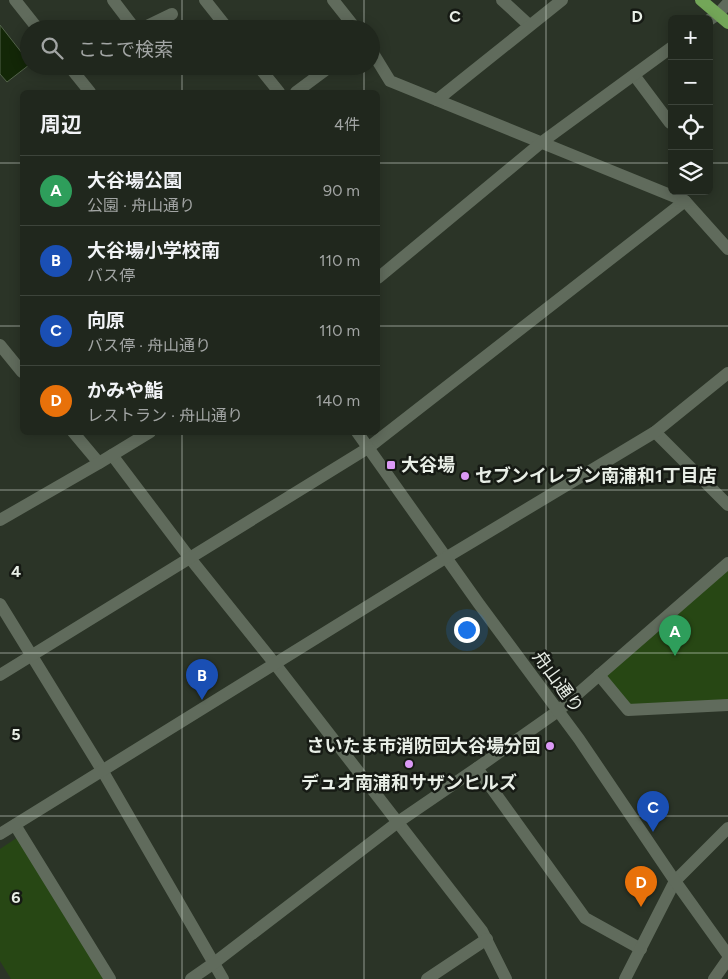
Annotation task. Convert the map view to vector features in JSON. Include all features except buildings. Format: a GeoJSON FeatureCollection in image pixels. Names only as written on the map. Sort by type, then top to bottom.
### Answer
{"type":"FeatureCollection","features":[{"type":"Feature","properties":{"kind":"main road"},"geometry":{"type":"LineString","coordinates":[[701,0],[714,17],[728,23]]}},
{"type":"Feature","properties":{"kind":"street"},"geometry":{"type":"LineString","coordinates":[[15,0],[31,20]]}},
{"type":"Feature","properties":{"kind":"street"},"geometry":{"type":"LineString","coordinates":[[113,0],[128,20]]}},
{"type":"Feature","properties":{"kind":"street"},"geometry":{"type":"LineString","coordinates":[[205,0],[221,20]]}},
{"type":"Feature","properties":{"kind":"street"},"geometry":{"type":"LineString","coordinates":[[333,0],[349,20]]}},
{"type":"Feature","properties":{"kind":"street"},"geometry":{"type":"LineString","coordinates":[[502,0],[530,25]]}},
{"type":"Feature","properties":{"kind":"street"},"geometry":{"type":"LineString","coordinates":[[437,100],[562,0]]}},
{"type":"Feature","properties":{"kind":"street"},"geometry":{"type":"LineString","coordinates":[[714,17],[728,3]]}},
{"type":"Feature","properties":{"kind":"street"},"geometry":{"type":"LineString","coordinates":[[160,20],[172,14]]}},
{"type":"Feature","properties":{"kind":"street"},"geometry":{"type":"LineString","coordinates":[[380,276],[542,142],[668,50]]}},
{"type":"Feature","properties":{"kind":"street"},"geometry":{"type":"LineString","coordinates":[[380,65],[390,81],[685,201],[728,249]]}},
{"type":"Feature","properties":{"kind":"street"},"geometry":{"type":"LineString","coordinates":[[76,75],[88,90]]}},
{"type":"Feature","properties":{"kind":"street"},"geometry":{"type":"LineString","coordinates":[[266,75],[278,90]]}},
{"type":"Feature","properties":{"kind":"street"},"geometry":{"type":"LineString","coordinates":[[299,90],[319,75]]}},
{"type":"Feature","properties":{"kind":"street"},"geometry":{"type":"LineString","coordinates":[[634,75],[668,120]]}},
{"type":"Feature","properties":{"kind":"street"},"geometry":{"type":"LineString","coordinates":[[0,675],[368,448],[685,201]]}},
{"type":"Feature","properties":{"kind":"street"},"geometry":{"type":"LineString","coordinates":[[2,352],[20,370]]}},
{"type":"Feature","properties":{"kind":"street"},"geometry":{"type":"LineString","coordinates":[[0,834],[447,557],[655,432],[728,373]]}},
{"type":"Feature","properties":{"kind":"street"},"geometry":{"type":"LineString","coordinates":[[655,432],[728,505]]}},
{"type":"Feature","properties":{"kind":"street"},"geometry":{"type":"LineString","coordinates":[[75,435],[98,463]]}},
{"type":"Feature","properties":{"kind":"street"},"geometry":{"type":"LineString","coordinates":[[0,520],[145,435]]}},
{"type":"Feature","properties":{"kind":"street","name":"舟山通り"},"geometry":{"type":"LineString","coordinates":[[359,435],[479,604],[579,739],[675,881],[726,950]]}},
{"type":"Feature","properties":{"kind":"street"},"geometry":{"type":"LineString","coordinates":[[112,455],[189,557],[275,664],[482,931],[506,979]]}},
{"type":"Feature","properties":{"kind":"street"},"geometry":{"type":"LineString","coordinates":[[191,979],[398,822],[558,710],[728,563]]}},
{"type":"Feature","properties":{"kind":"street"},"geometry":{"type":"LineString","coordinates":[[0,604],[102,770],[223,979]]}},
{"type":"Feature","properties":{"kind":"street"},"geometry":{"type":"LineString","coordinates":[[599,675],[628,710],[727,703]]}},
{"type":"Feature","properties":{"kind":"street"},"geometry":{"type":"LineString","coordinates":[[477,768],[585,918],[641,949]]}},
{"type":"Feature","properties":{"kind":"street"},"geometry":{"type":"LineString","coordinates":[[15,824],[110,979]]}},
{"type":"Feature","properties":{"kind":"street"},"geometry":{"type":"LineString","coordinates":[[625,979],[675,881],[728,828]]}},
{"type":"Feature","properties":{"kind":"street"},"geometry":{"type":"LineString","coordinates":[[427,979],[486,939]]}},
{"type":"Feature","properties":{"kind":"street"},"geometry":{"type":"LineString","coordinates":[[714,979],[726,950]]}},
{"type":"Feature","properties":{"kind":"shaded area"},"geometry":{"type":"Polygon","coordinates":[[[0,25],[20,51],[20,72],[7,82],[0,74],[0,25]]]}},
{"type":"Feature","properties":{"kind":"shaded area"},"geometry":{"type":"Polygon","coordinates":[[[728,563],[728,699],[628,710],[599,675],[728,563]]]}},
{"type":"Feature","properties":{"kind":"shaded area"},"geometry":{"type":"Polygon","coordinates":[[[18,837],[105,979],[11,979],[0,961],[0,849],[18,837]]]}},
{"type":"Feature","properties":{"kind":"place","name":"大谷場"},"geometry":{"type":"Point","coordinates":[391,465]}},
{"type":"Feature","properties":{"kind":"place","name":"セブンイレブン南浦和1丁目店"},"geometry":{"type":"Point","coordinates":[465,476]}},
{"type":"Feature","properties":{"kind":"place","name":"大谷場公園"},"geometry":{"type":"Point","coordinates":[675,656]}},
{"type":"Feature","properties":{"kind":"place","name":"大谷場小学校南"},"geometry":{"type":"Point","coordinates":[202,700]}},
{"type":"Feature","properties":{"kind":"place","name":"さいたま市消防団大谷場分団"},"geometry":{"type":"Point","coordinates":[550,746]}},
{"type":"Feature","properties":{"kind":"place","name":"デュオ南浦和サザンヒルズ"},"geometry":{"type":"Point","coordinates":[409,764]}},
{"type":"Feature","properties":{"kind":"place","name":"向原"},"geometry":{"type":"Point","coordinates":[653,832]}},
{"type":"Feature","properties":{"kind":"place","name":"かみや鮨"},"geometry":{"type":"Point","coordinates":[641,907]}}]}
